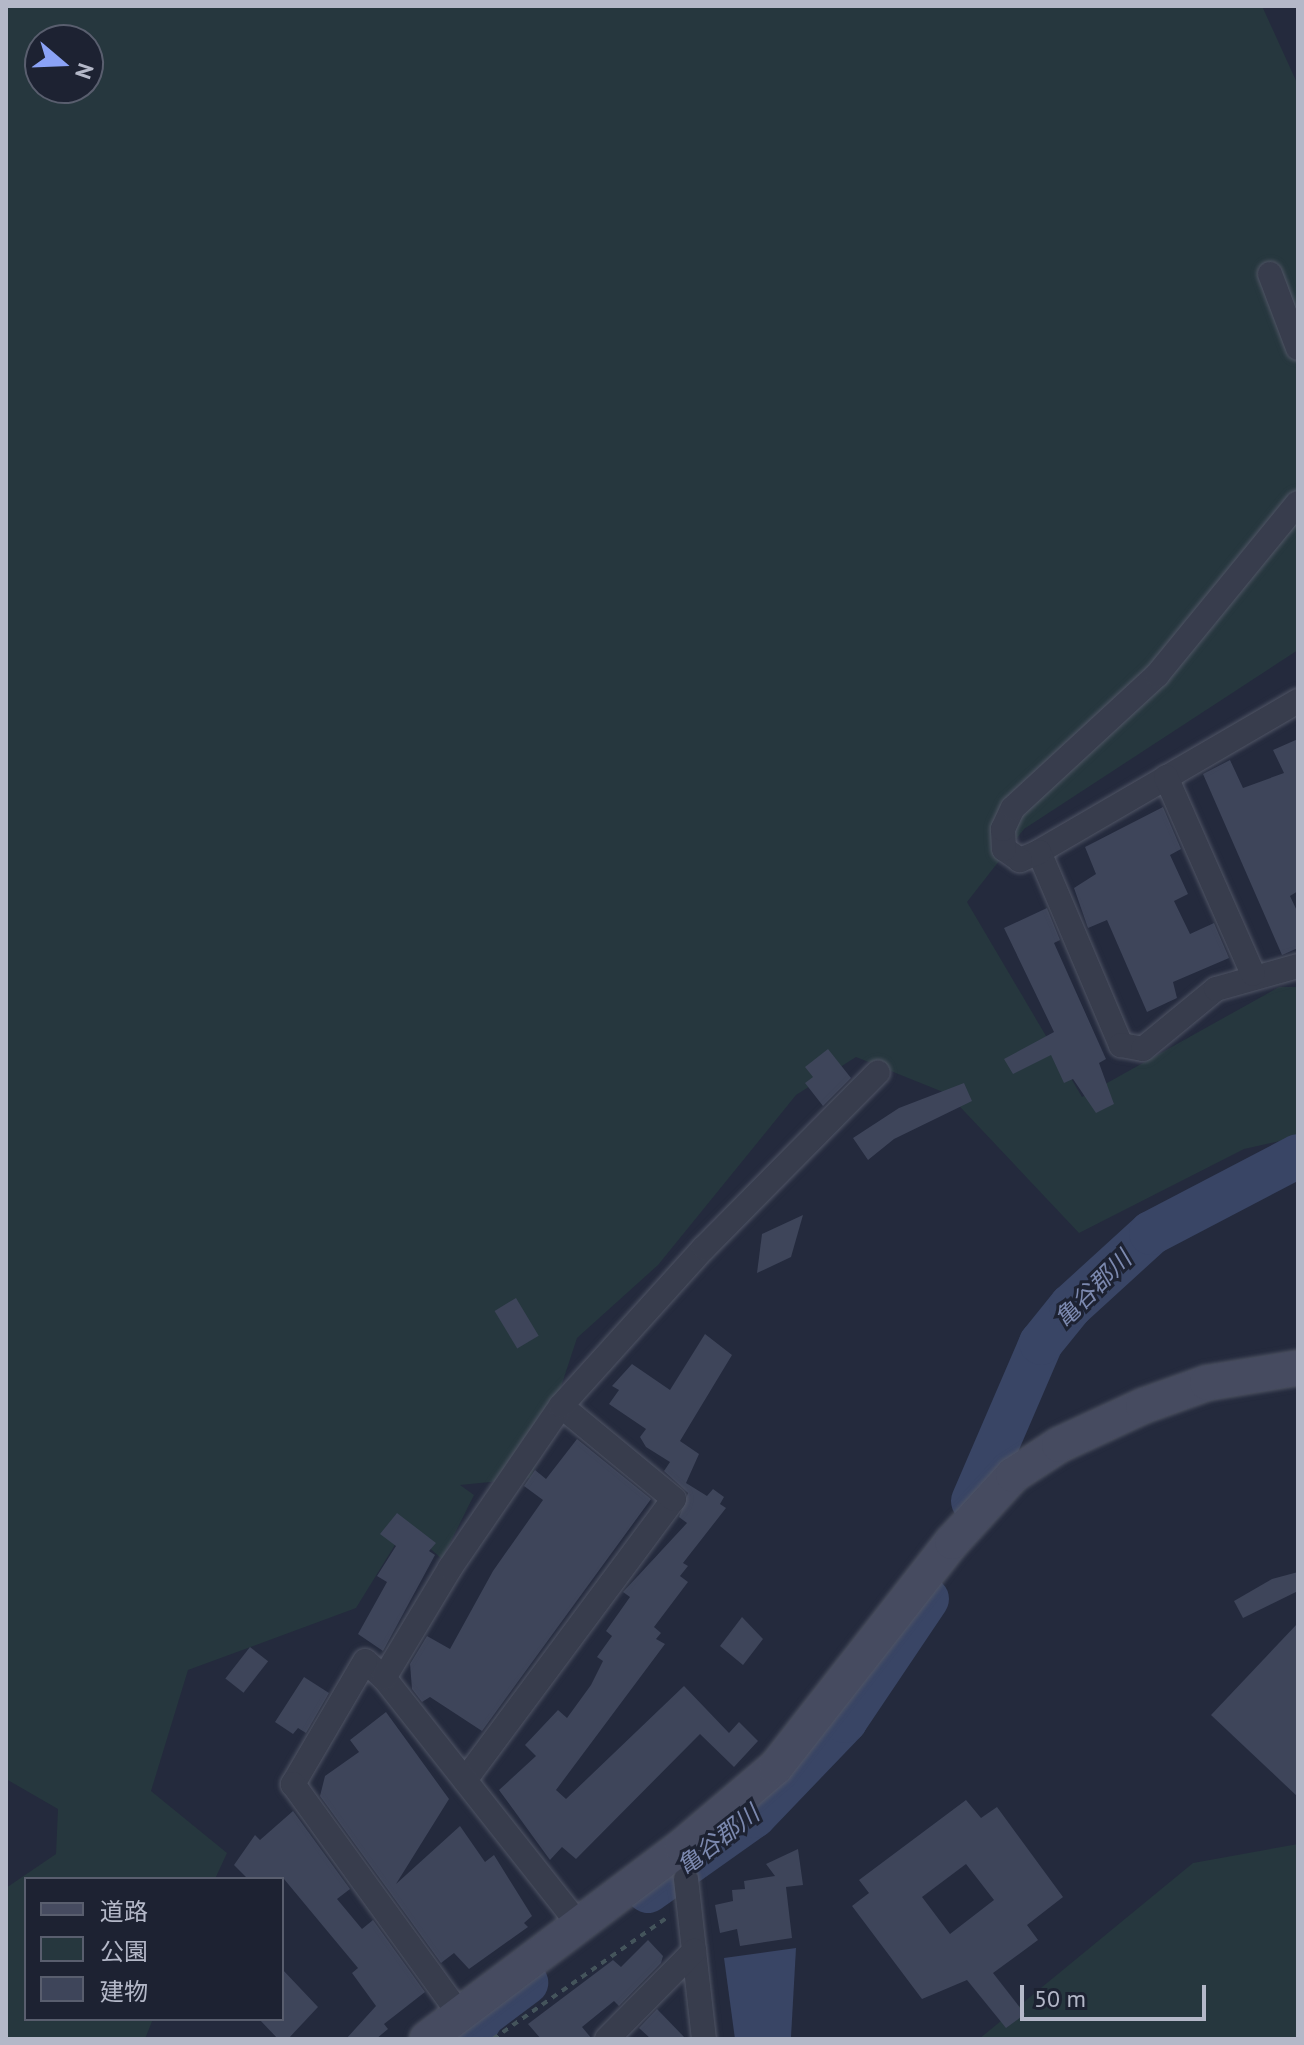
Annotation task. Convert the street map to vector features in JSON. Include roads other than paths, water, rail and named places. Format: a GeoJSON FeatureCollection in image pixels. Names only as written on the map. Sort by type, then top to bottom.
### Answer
{"type":"FeatureCollection","features":[{"type":"Feature","properties":{"kind":"street"},"geometry":{"type":"LineString","coordinates":[[1270,274],[1298,348]]}},
{"type":"Feature","properties":{"kind":"street"},"geometry":{"type":"LineString","coordinates":[[1297,705],[1039,852],[1020,860],[1004,849],[1003,829],[1013,808],[1157,675],[1298,503]]}},
{"type":"Feature","properties":{"kind":"street"},"geometry":{"type":"LineString","coordinates":[[1166,777],[1253,974]]}},
{"type":"Feature","properties":{"kind":"street"},"geometry":{"type":"LineString","coordinates":[[1039,852],[1121,1045],[1143,1049],[1198,1001],[1253,974],[1298,966]]}},
{"type":"Feature","properties":{"kind":"street"},"geometry":{"type":"LineString","coordinates":[[384,1678],[450,1568],[561,1406],[704,1248],[878,1072]]}},
{"type":"Feature","properties":{"kind":"street"},"geometry":{"type":"LineString","coordinates":[[427,2039],[576,1921],[685,1877],[735,1805],[812,1728],[901,1604],[1013,1475],[1059,1445],[1143,1406],[1207,1383],[1298,1368]]}},
{"type":"Feature","properties":{"kind":"street"},"geometry":{"type":"LineString","coordinates":[[465,1780],[674,1499],[561,1406]]}},
{"type":"Feature","properties":{"kind":"street"},"geometry":{"type":"LineString","coordinates":[[458,2012],[293,1784],[365,1661],[384,1678],[576,1921]]}},
{"type":"Feature","properties":{"kind":"street"},"geometry":{"type":"LineString","coordinates":[[685,1877],[704,2039]]}},
{"type":"Feature","properties":{"kind":"street"},"geometry":{"type":"LineString","coordinates":[[607,2039],[694,1951]]}},
{"type":"Feature","properties":{"kind":"water"},"geometry":{"type":"Polygon","coordinates":[[[796,1948],[791,2037],[735,2039],[724,1958],[796,1948]]]}},
{"type":"Feature","properties":{"kind":"waterway","name":"亀谷郡川"},"geometry":{"type":"LineString","coordinates":[[973,1501],[1041,1343],[1071,1306],[1151,1233],[1298,1156]]}},
{"type":"Feature","properties":{"kind":"waterway","name":"亀谷郡川"},"geometry":{"type":"LineString","coordinates":[[648,1891],[754,1816],[845,1721],[927,1599]]}},
{"type":"Feature","properties":{"kind":"waterway","name":"亀谷郡川"},"geometry":{"type":"LineString","coordinates":[[469,2039],[483,2015],[526,1983]]}}]}
